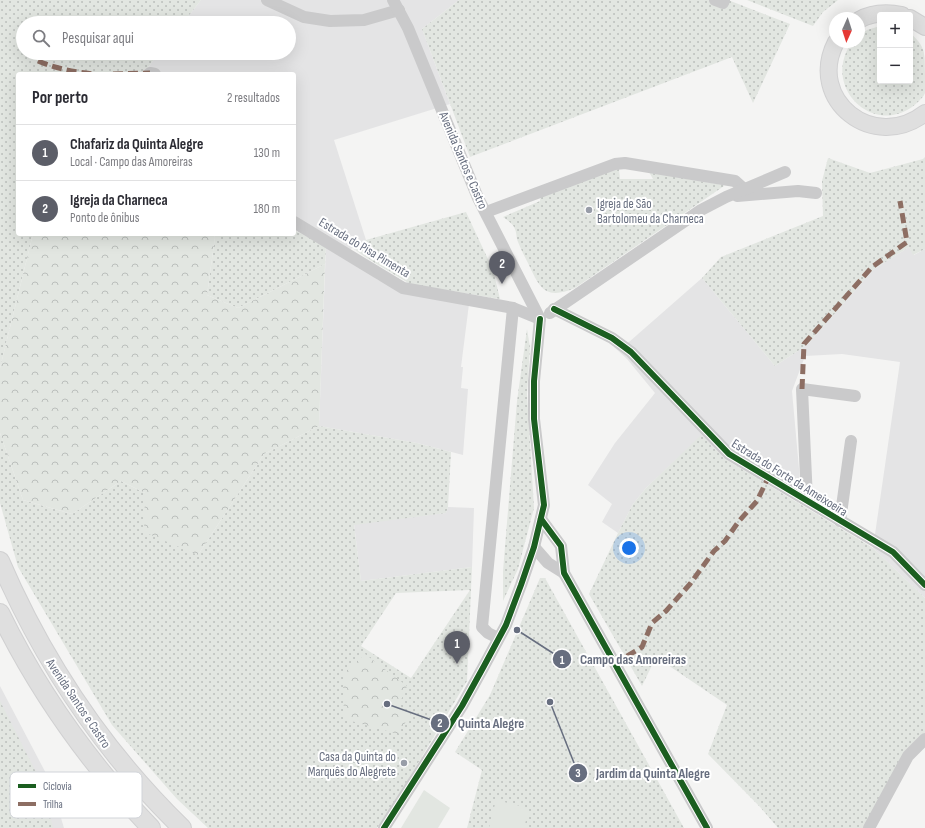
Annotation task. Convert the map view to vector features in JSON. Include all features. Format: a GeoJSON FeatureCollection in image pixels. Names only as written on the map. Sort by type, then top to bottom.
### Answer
{"type":"FeatureCollection","features":[{"type":"Feature","properties":{"kind":"main road"},"geometry":{"type":"LineString","coordinates":[[865,12],[875,0]]}},
{"type":"Feature","properties":{"kind":"main road"},"geometry":{"type":"LineString","coordinates":[[865,17],[877,14]]}},
{"type":"Feature","properties":{"kind":"main road"},"geometry":{"type":"LineString","coordinates":[[913,20],[925,28]]}},
{"type":"Feature","properties":{"kind":"main road"},"geometry":{"type":"LineString","coordinates":[[834,48],[831,55],[829,79],[838,102],[849,114],[871,126],[887,128],[911,123],[925,113]]}},
{"type":"Feature","properties":{"kind":"main road","name":"Avenida Santos e Castro"},"geometry":{"type":"LineString","coordinates":[[0,562],[26,617],[56,671],[91,723],[130,772]]}},
{"type":"Feature","properties":{"kind":"main road","name":"Avenida Santos e Castro"},"geometry":{"type":"LineString","coordinates":[[0,613],[22,655],[51,702],[78,742],[102,772]]}},
{"type":"Feature","properties":{"kind":"main road","name":"Avenida Santos e Castro"},"geometry":{"type":"LineString","coordinates":[[142,787],[181,827]]}},
{"type":"Feature","properties":{"kind":"main road","name":"Avenida Santos e Castro"},"geometry":{"type":"LineString","coordinates":[[142,818],[151,828]]}},
{"type":"Feature","properties":{"kind":"street"},"geometry":{"type":"LineString","coordinates":[[267,0],[304,17],[330,21],[364,20],[396,5]]}},
{"type":"Feature","properties":{"kind":"street","name":"Avenida Santos e Castro"},"geometry":{"type":"LineString","coordinates":[[396,5],[408,28],[439,99],[478,198],[540,319]]}},
{"type":"Feature","properties":{"kind":"street"},"geometry":{"type":"LineString","coordinates":[[486,212],[615,164],[625,163],[735,181],[745,190]]}},
{"type":"Feature","properties":{"kind":"street"},"geometry":{"type":"LineString","coordinates":[[384,828],[462,706],[506,625],[534,547],[544,505],[534,419],[534,381],[540,319],[701,210],[726,197],[784,172]]}},
{"type":"Feature","properties":{"kind":"street"},"geometry":{"type":"LineString","coordinates":[[726,197],[798,190],[816,193]]}},
{"type":"Feature","properties":{"kind":"street","name":"Estrada do Pisa Pimenta"},"geometry":{"type":"LineString","coordinates":[[296,223],[402,288],[513,308],[540,319]]}},
{"type":"Feature","properties":{"kind":"street"},"geometry":{"type":"LineString","coordinates":[[498,638],[488,633],[482,627],[513,308]]}},
{"type":"Feature","properties":{"kind":"street","name":"Estrada do Forte da Ameixoeira"},"geometry":{"type":"LineString","coordinates":[[554,310],[570,316],[612,338],[631,352],[729,454],[893,552],[925,585]]}},
{"type":"Feature","properties":{"kind":"street"},"geometry":{"type":"LineString","coordinates":[[807,500],[802,389],[855,396]]}},
{"type":"Feature","properties":{"kind":"street"},"geometry":{"type":"LineString","coordinates":[[840,521],[851,440]]}},
{"type":"Feature","properties":{"kind":"street"},"geometry":{"type":"LineString","coordinates":[[541,519],[561,546],[564,573],[707,828]]}},
{"type":"Feature","properties":{"kind":"street"},"geometry":{"type":"LineString","coordinates":[[534,547],[548,563],[564,573]]}},
{"type":"Feature","properties":{"kind":"street"},"geometry":{"type":"LineString","coordinates":[[869,828],[908,756],[925,739]]}},
{"type":"Feature","properties":{"kind":"shaded area"},"geometry":{"type":"Polygon","coordinates":[[[201,0],[459,0],[422,29],[450,104],[334,140],[366,240],[342,254],[378,280],[469,304],[461,367],[463,367],[461,388],[468,389],[463,455],[417,443],[319,426],[326,246],[296,230],[296,72],[145,72],[154,60],[296,60],[296,16],[188,16],[201,0]]]}},
{"type":"Feature","properties":{"kind":"shaded area"},"geometry":{"type":"Polygon","coordinates":[[[909,247],[914,255],[925,249],[925,598],[873,548],[900,362],[842,354],[805,356],[792,391],[803,505],[725,459],[701,436],[646,488],[633,504],[618,533],[602,522],[612,504],[588,485],[615,443],[655,393],[627,359],[614,347],[629,342],[702,278],[775,366],[807,345],[873,270],[909,247]]]}},
{"type":"Feature","properties":{"kind":"shaded area"},"geometry":{"type":"Polygon","coordinates":[[[448,507],[474,508],[472,567],[361,581],[354,524],[446,513],[448,507]]]}},
{"type":"Feature","properties":{"kind":"shaded area"},"geometry":{"type":"Polygon","coordinates":[[[0,686],[45,772],[10,772],[10,818],[61,818],[64,828],[0,828],[0,686]]]}},
{"type":"Feature","properties":{"kind":"green space"},"geometry":{"type":"Polygon","coordinates":[[[0,0],[201,0],[188,16],[16,16],[16,60],[154,60],[145,72],[16,72],[16,236],[33,236],[0,368],[0,0]]]}},
{"type":"Feature","properties":{"kind":"green space"},"geometry":{"type":"Polygon","coordinates":[[[459,0],[728,0],[790,24],[753,103],[732,57],[470,157],[422,29],[459,0]]]}},
{"type":"Feature","properties":{"kind":"green space"},"geometry":{"type":"Polygon","coordinates":[[[747,0],[838,0],[823,12],[813,26],[747,0]]]}},
{"type":"Feature","properties":{"kind":"green space"},"geometry":{"type":"Polygon","coordinates":[[[877,27],[877,84],[913,84],[913,36],[919,42],[924,54],[925,93],[912,107],[896,114],[881,115],[867,111],[855,102],[847,89],[843,74],[844,58],[849,48],[865,48],[865,32],[877,27]]]}},
{"type":"Feature","properties":{"kind":"green space"},"geometry":{"type":"Polygon","coordinates":[[[925,157],[925,249],[913,255],[909,247],[873,270],[807,345],[775,366],[702,278],[721,257],[823,216],[822,181],[828,158],[870,173],[923,159],[925,157]]]}},
{"type":"Feature","properties":{"kind":"green space"},"geometry":{"type":"Polygon","coordinates":[[[619,169],[620,179],[653,179],[649,172],[724,186],[575,288],[557,293],[545,290],[537,280],[519,245],[514,227],[503,217],[540,201],[541,193],[572,181],[619,169]]]}},
{"type":"Feature","properties":{"kind":"green space"},"geometry":{"type":"Polygon","coordinates":[[[466,212],[493,270],[500,299],[410,284],[365,257],[353,248],[366,240],[466,212]]]}},
{"type":"Feature","properties":{"kind":"green space"},"geometry":{"type":"Polygon","coordinates":[[[296,231],[326,246],[325,264],[238,308],[207,295],[214,236],[296,236],[296,231]]]}},
{"type":"Feature","properties":{"kind":"green space"},"geometry":{"type":"Polygon","coordinates":[[[33,236],[214,236],[207,295],[238,308],[325,264],[319,426],[264,454],[198,555],[144,532],[145,493],[121,481],[72,514],[23,500],[0,433],[0,368],[33,236]]]}},
{"type":"Feature","properties":{"kind":"green space"},"geometry":{"type":"Polygon","coordinates":[[[527,329],[530,347],[527,394],[534,508],[518,569],[503,601],[503,571],[517,401],[527,329]]]}},
{"type":"Feature","properties":{"kind":"green space"},"geometry":{"type":"Polygon","coordinates":[[[319,426],[417,443],[451,452],[448,507],[446,513],[354,525],[361,581],[472,567],[467,681],[402,790],[377,828],[208,828],[177,799],[112,725],[18,567],[0,503],[0,433],[23,500],[72,514],[121,481],[145,493],[198,555],[264,454],[319,426]],[[470,590],[396,593],[361,646],[411,678],[470,590]]]}},
{"type":"Feature","properties":{"kind":"green space"},"geometry":{"type":"Polygon","coordinates":[[[701,435],[725,459],[873,548],[925,598],[925,733],[906,754],[865,828],[778,828],[760,807],[708,754],[727,705],[656,657],[642,686],[589,594],[633,504],[646,488],[701,435]]]}},
{"type":"Feature","properties":{"kind":"green space"},"geometry":{"type":"Polygon","coordinates":[[[540,578],[545,578],[684,828],[467,828],[482,770],[455,752],[490,695],[540,578]]]}},
{"type":"Feature","properties":{"kind":"green space"},"geometry":{"type":"Polygon","coordinates":[[[365,654],[407,686],[398,707],[411,714],[398,734],[344,719],[343,674],[365,654]]]}},
{"type":"Feature","properties":{"kind":"green space"},"geometry":{"type":"Polygon","coordinates":[[[0,701],[36,772],[10,772],[10,818],[50,818],[53,828],[0,828],[0,701]]]}},
{"type":"Feature","properties":{"kind":"green space"},"geometry":{"type":"Polygon","coordinates":[[[424,790],[450,808],[438,828],[401,828],[424,790]]]}},
{"type":"Feature","properties":{"kind":"green space"},"geometry":{"type":"Polygon","coordinates":[[[496,800],[529,808],[524,828],[489,828],[496,800]]]}},
{"type":"Feature","properties":{"kind":"marked path"},"geometry":{"type":"LineString","coordinates":[[38,61],[66,70],[80,72]]}},
{"type":"Feature","properties":{"kind":"marked path"},"geometry":{"type":"LineString","coordinates":[[802,389],[804,344],[872,267],[907,242],[900,201]]}},
{"type":"Feature","properties":{"kind":"marked path"},"geometry":{"type":"LineString","coordinates":[[614,664],[642,647],[652,623],[666,611],[690,584],[714,551],[725,541],[739,521],[757,501],[768,478]]}},
{"type":"Feature","properties":{"kind":"cycle path"},"geometry":{"type":"LineString","coordinates":[[554,309],[612,338],[631,352],[729,454],[893,552],[925,585]]}},
{"type":"Feature","properties":{"kind":"cycle path"},"geometry":{"type":"LineString","coordinates":[[384,828],[462,706],[506,625],[534,547],[544,505],[534,419],[534,381],[540,319]]}},
{"type":"Feature","properties":{"kind":"cycle path"},"geometry":{"type":"LineString","coordinates":[[541,519],[561,546],[564,573],[707,828]]}},
{"type":"Feature","properties":{"kind":"place","name":"Igreja de São Bartolomeu da Charneca"},"geometry":{"type":"Point","coordinates":[589,210]}},
{"type":"Feature","properties":{"kind":"place","name":"Igreja da Charneca"},"geometry":{"type":"Point","coordinates":[502,284]}},
{"type":"Feature","properties":{"kind":"place","name":"Campo das Amoreiras"},"geometry":{"type":"Point","coordinates":[517,630]}},
{"type":"Feature","properties":{"kind":"place","name":"Chafariz da Quinta Alegre"},"geometry":{"type":"Point","coordinates":[457,664]}},
{"type":"Feature","properties":{"kind":"place","name":"Jardim da Quinta Alegre"},"geometry":{"type":"Point","coordinates":[550,702]}},
{"type":"Feature","properties":{"kind":"place","name":"Quinta Alegre"},"geometry":{"type":"Point","coordinates":[387,704]}},
{"type":"Feature","properties":{"kind":"place","name":"Casa da Quinta do Marquês do Alegrete"},"geometry":{"type":"Point","coordinates":[404,763]}}]}
